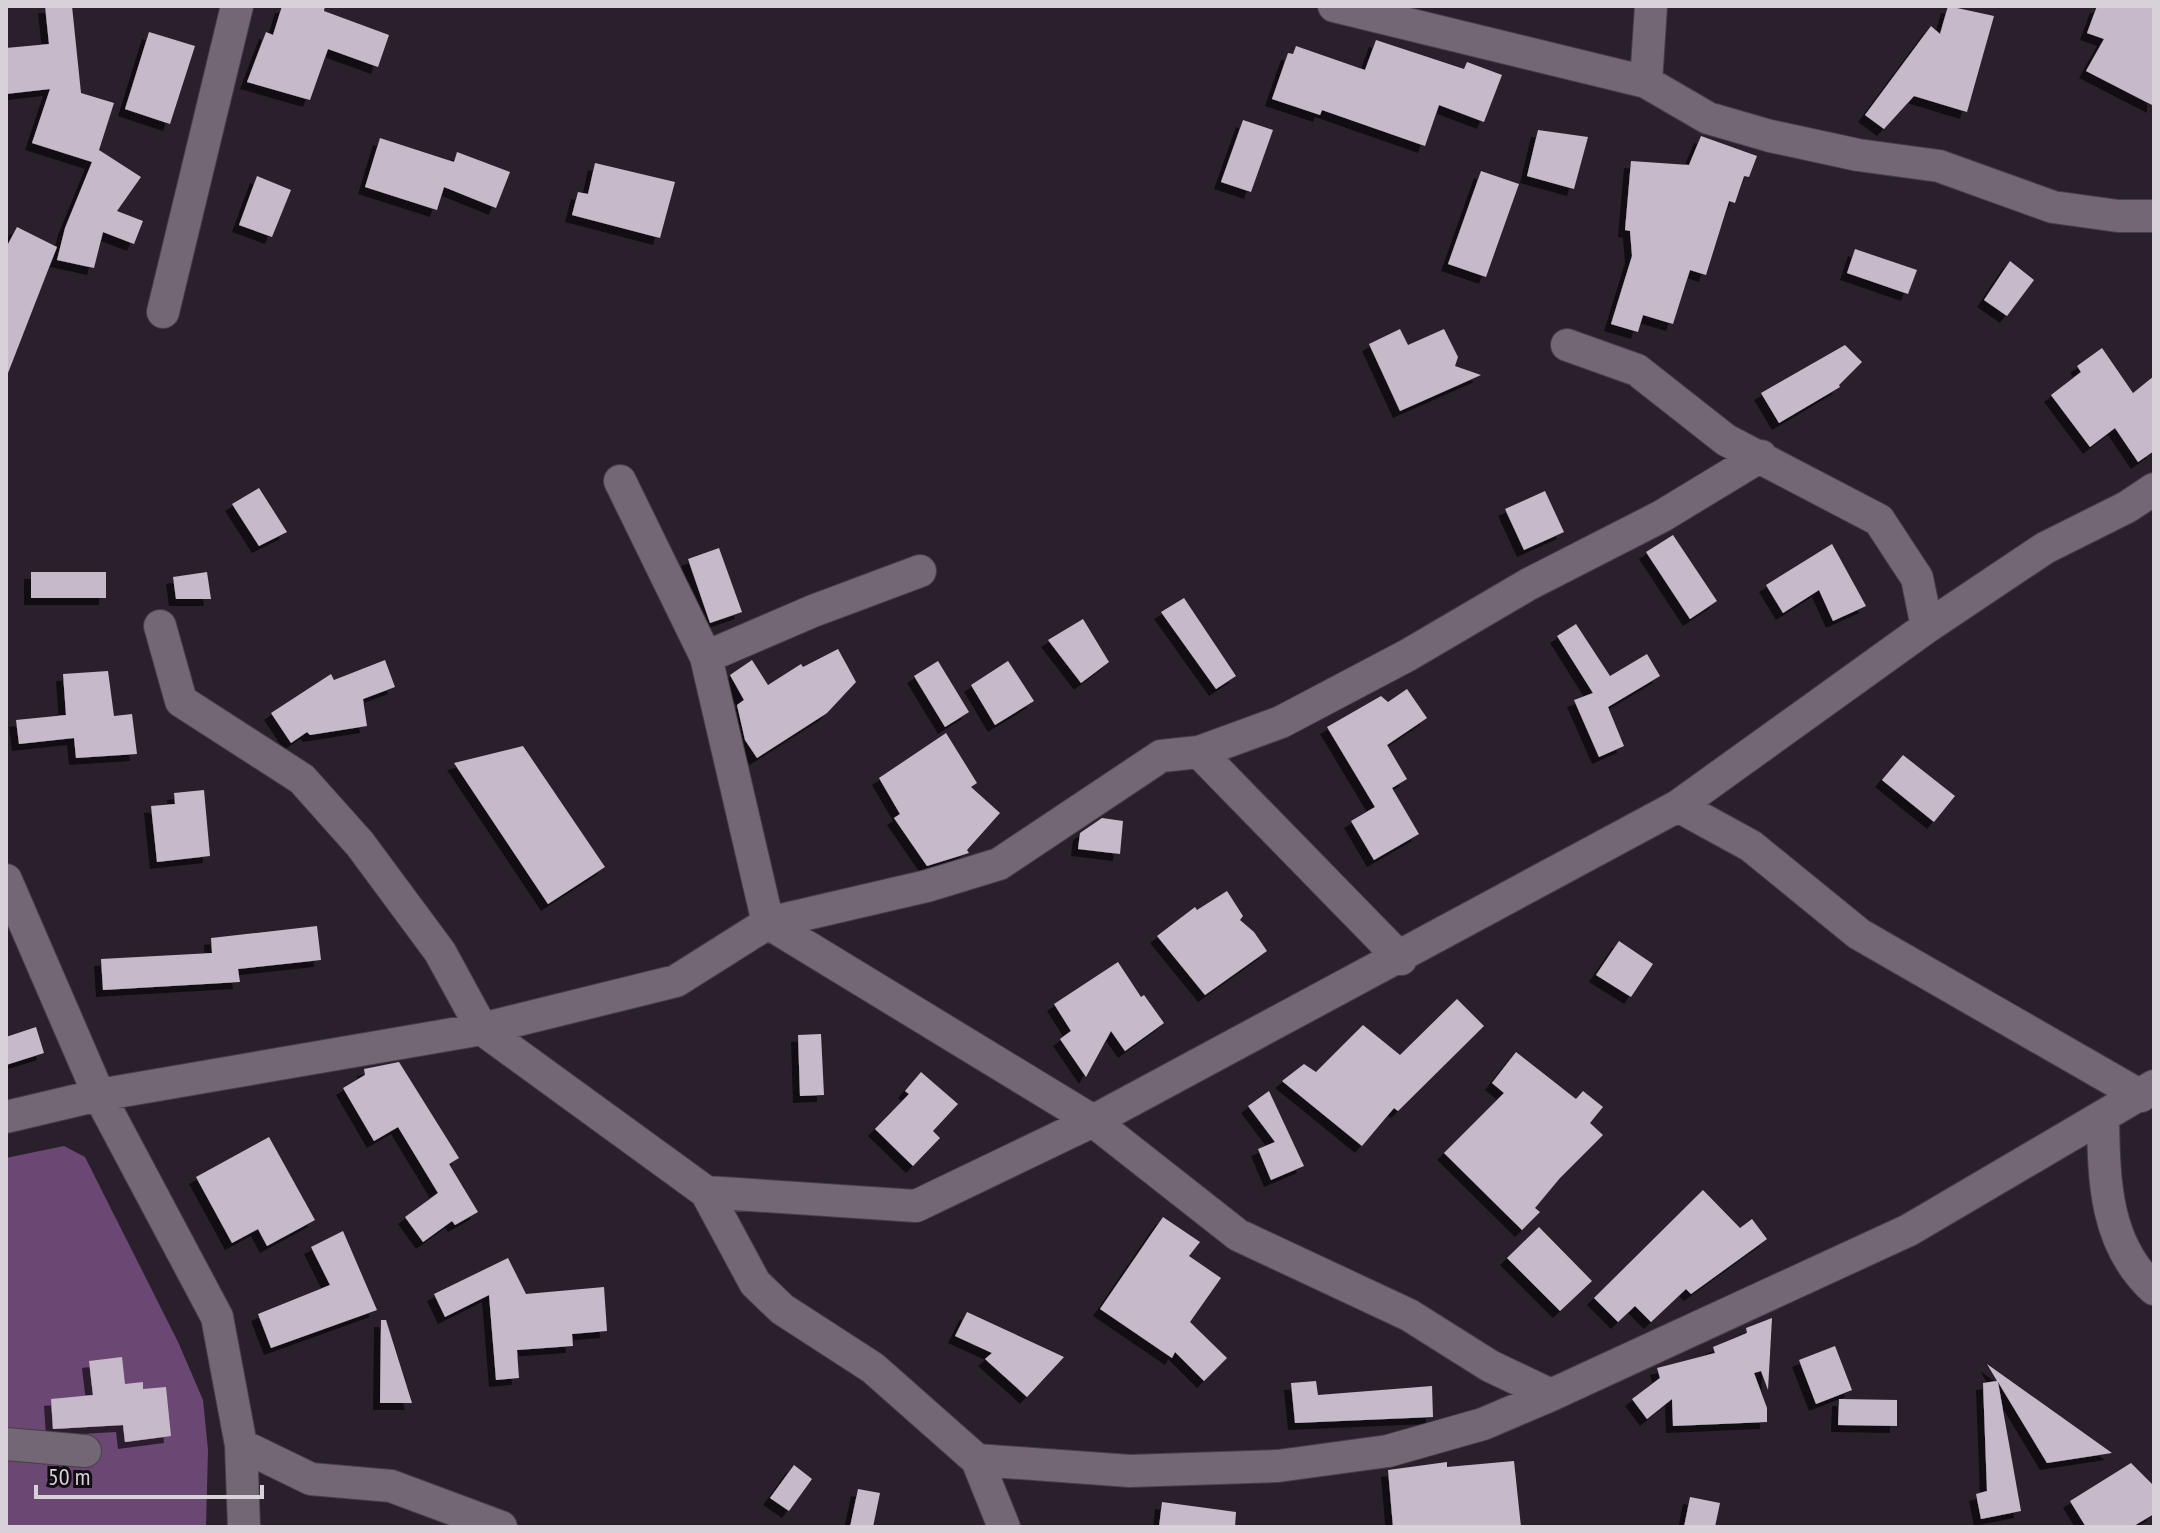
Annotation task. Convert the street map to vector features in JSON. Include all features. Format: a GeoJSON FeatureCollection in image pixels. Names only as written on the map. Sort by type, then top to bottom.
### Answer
{"type":"FeatureCollection","features":[{"type":"Feature","properties":{"kind":"street"},"geometry":{"type":"LineString","coordinates":[[163,312],[237,6]]}},
{"type":"Feature","properties":{"kind":"street"},"geometry":{"type":"LineString","coordinates":[[1334,6],[1646,82],[1708,118],[1770,136],[1858,155],[1939,166],[2053,207],[2118,216],[2154,216]]}},
{"type":"Feature","properties":{"kind":"street"},"geometry":{"type":"LineString","coordinates":[[1646,82],[1651,6]]}},
{"type":"Feature","properties":{"kind":"street"},"geometry":{"type":"LineString","coordinates":[[1567,345],[1637,370],[1726,440],[1879,520],[1917,578],[1927,627]]}},
{"type":"Feature","properties":{"kind":"street"},"geometry":{"type":"LineString","coordinates":[[6,1117],[99,1095],[482,1029],[676,981],[768,923],[927,886],[999,864],[1161,756],[1199,752],[1281,722],[1529,584],[1662,516],[1761,456]]}},
{"type":"Feature","properties":{"kind":"street"},"geometry":{"type":"LineString","coordinates":[[620,481],[706,657],[768,923],[1093,1121],[1238,1235],[1409,1315],[1490,1366],[1551,1395]]}},
{"type":"Feature","properties":{"kind":"street"},"geometry":{"type":"LineString","coordinates":[[706,1192],[916,1206],[1093,1121],[1401,959],[1678,806],[1927,627],[2045,548],[2127,507],[2154,489]]}},
{"type":"Feature","properties":{"kind":"street"},"geometry":{"type":"LineString","coordinates":[[706,657],[813,611],[920,571]]}},
{"type":"Feature","properties":{"kind":"street"},"geometry":{"type":"LineString","coordinates":[[160,626],[181,701],[302,779],[360,844],[440,952],[482,1029],[706,1192],[755,1283],[782,1309],[873,1368],[977,1460],[1004,1527]]}},
{"type":"Feature","properties":{"kind":"street"},"geometry":{"type":"LineString","coordinates":[[1199,752],[1401,959]]}},
{"type":"Feature","properties":{"kind":"street"},"geometry":{"type":"LineString","coordinates":[[977,1460],[1130,1471],[1278,1466],[1388,1451],[1483,1424],[1909,1230],[2147,1091],[1859,934],[1751,846],[1678,806]]}},
{"type":"Feature","properties":{"kind":"street"},"geometry":{"type":"LineString","coordinates":[[6,880],[99,1095],[217,1317],[241,1445],[244,1527]]}},
{"type":"Feature","properties":{"kind":"street"},"geometry":{"type":"LineString","coordinates":[[2103,1119],[2104,1176],[2114,1231],[2154,1289]]}},
{"type":"Feature","properties":{"kind":"street"},"geometry":{"type":"LineString","coordinates":[[6,1444],[85,1451]]}},
{"type":"Feature","properties":{"kind":"street"},"geometry":{"type":"LineString","coordinates":[[241,1445],[311,1479],[391,1486],[501,1527]]}},
{"type":"Feature","properties":{"kind":"shaded area"},"geometry":{"type":"Polygon","coordinates":[[[64,1146],[85,1157],[178,1342],[203,1400],[208,1450],[206,1527],[6,1527],[6,1158],[64,1146]]]}},
{"type":"Feature","properties":{"kind":"building"},"geometry":{"type":"Polygon","coordinates":[[[45,6],[72,6],[81,93],[114,103],[99,150],[141,177],[117,211],[143,221],[134,244],[103,232],[94,268],[57,260],[65,228],[92,162],[32,143],[50,89],[6,94],[6,48],[49,44],[45,6]]]}},
{"type":"Feature","properties":{"kind":"building"},"geometry":{"type":"Polygon","coordinates":[[[282,6],[325,6],[324,11],[389,35],[378,67],[328,49],[310,100],[247,82],[266,32],[273,35],[282,6]]]}},
{"type":"Feature","properties":{"kind":"building"},"geometry":{"type":"Polygon","coordinates":[[[1948,6],[1994,16],[1967,112],[1914,96],[1884,129],[1865,115],[1931,26],[1940,34],[1948,6]]]}},
{"type":"Feature","properties":{"kind":"building"},"geometry":{"type":"Polygon","coordinates":[[[2097,6],[2154,6],[2154,106],[2086,71],[2104,39],[2087,33],[2097,6]]]}},
{"type":"Feature","properties":{"kind":"building"},"geometry":{"type":"Polygon","coordinates":[[[149,32],[195,46],[170,124],[125,109],[149,32]]]}},
{"type":"Feature","properties":{"kind":"building"},"geometry":{"type":"Polygon","coordinates":[[[1376,40],[1464,69],[1467,62],[1502,75],[1484,122],[1439,105],[1425,146],[1322,110],[1320,115],[1272,99],[1288,53],[1293,54],[1296,46],[1365,70],[1376,40]]]}},
{"type":"Feature","properties":{"kind":"building"},"geometry":{"type":"Polygon","coordinates":[[[1243,120],[1273,130],[1251,192],[1221,182],[1243,120]]]}},
{"type":"Feature","properties":{"kind":"building"},"geometry":{"type":"Polygon","coordinates":[[[1538,130],[1588,137],[1574,189],[1527,176],[1538,130]]]}},
{"type":"Feature","properties":{"kind":"building"},"geometry":{"type":"Polygon","coordinates":[[[1701,136],[1757,156],[1749,177],[1744,176],[1735,203],[1729,201],[1706,275],[1690,270],[1673,324],[1643,315],[1638,332],[1611,324],[1632,256],[1630,231],[1625,230],[1631,161],[1689,165],[1701,136]]]}},
{"type":"Feature","properties":{"kind":"building"},"geometry":{"type":"Polygon","coordinates":[[[380,138],[454,162],[457,152],[510,172],[496,208],[444,187],[437,210],[365,187],[380,138]]]}},
{"type":"Feature","properties":{"kind":"building"},"geometry":{"type":"Polygon","coordinates":[[[595,163],[675,182],[660,238],[572,215],[578,192],[588,194],[595,163]]]}},
{"type":"Feature","properties":{"kind":"building"},"geometry":{"type":"Polygon","coordinates":[[[1481,171],[1519,184],[1486,277],[1448,264],[1481,171]]]}},
{"type":"Feature","properties":{"kind":"building"},"geometry":{"type":"Polygon","coordinates":[[[257,176],[291,190],[272,237],[239,225],[257,176]]]}},
{"type":"Feature","properties":{"kind":"building"},"geometry":{"type":"Polygon","coordinates":[[[17,227],[57,247],[8,373],[6,248],[17,227]]]}},
{"type":"Feature","properties":{"kind":"building"},"geometry":{"type":"Polygon","coordinates":[[[1855,249],[1917,270],[1908,294],[1847,273],[1855,249]]]}},
{"type":"Feature","properties":{"kind":"building"},"geometry":{"type":"Polygon","coordinates":[[[2010,261],[2034,280],[2007,316],[1984,300],[2010,261]]]}},
{"type":"Feature","properties":{"kind":"building"},"geometry":{"type":"Polygon","coordinates":[[[1400,329],[1408,345],[1444,329],[1458,357],[1455,366],[1481,375],[1400,411],[1369,344],[1400,329]]]}},
{"type":"Feature","properties":{"kind":"building"},"geometry":{"type":"Polygon","coordinates":[[[1845,345],[1862,362],[1840,387],[1779,423],[1761,393],[1845,345]]]}},
{"type":"Feature","properties":{"kind":"building"},"geometry":{"type":"Polygon","coordinates":[[[2102,348],[2133,393],[2154,376],[2154,451],[2138,462],[2115,428],[2090,447],[2051,395],[2081,372],[2077,366],[2102,348]]]}},
{"type":"Feature","properties":{"kind":"building"},"geometry":{"type":"Polygon","coordinates":[[[259,488],[287,532],[259,546],[232,504],[259,488]]]}},
{"type":"Feature","properties":{"kind":"building"},"geometry":{"type":"Polygon","coordinates":[[[1545,491],[1564,532],[1524,550],[1505,509],[1545,491]]]}},
{"type":"Feature","properties":{"kind":"building"},"geometry":{"type":"Polygon","coordinates":[[[1673,535],[1717,601],[1690,619],[1646,552],[1673,535]]]}},
{"type":"Feature","properties":{"kind":"building"},"geometry":{"type":"Polygon","coordinates":[[[1832,544],[1866,606],[1833,621],[1819,590],[1783,613],[1766,585],[1832,544]]]}},
{"type":"Feature","properties":{"kind":"building"},"geometry":{"type":"Polygon","coordinates":[[[719,548],[742,612],[710,623],[688,559],[719,548]]]}},
{"type":"Feature","properties":{"kind":"building"},"geometry":{"type":"Polygon","coordinates":[[[31,572],[106,572],[106,598],[31,598],[31,572]]]}},
{"type":"Feature","properties":{"kind":"building"},"geometry":{"type":"Polygon","coordinates":[[[207,572],[211,599],[176,599],[173,577],[207,572]]]}},
{"type":"Feature","properties":{"kind":"building"},"geometry":{"type":"Polygon","coordinates":[[[1184,598],[1236,676],[1216,689],[1161,612],[1184,598]]]}},
{"type":"Feature","properties":{"kind":"building"},"geometry":{"type":"Polygon","coordinates":[[[1083,619],[1109,662],[1081,683],[1048,640],[1083,619]]]}},
{"type":"Feature","properties":{"kind":"building"},"geometry":{"type":"Polygon","coordinates":[[[1576,624],[1610,676],[1647,654],[1660,676],[1608,707],[1624,746],[1599,757],[1574,700],[1593,693],[1557,636],[1576,624]]]}},
{"type":"Feature","properties":{"kind":"building"},"geometry":{"type":"Polygon","coordinates":[[[838,649],[856,682],[827,713],[757,758],[745,740],[737,705],[744,700],[730,675],[752,660],[768,685],[801,664],[803,667],[838,649]]]}},
{"type":"Feature","properties":{"kind":"building"},"geometry":{"type":"Polygon","coordinates":[[[385,660],[395,687],[363,699],[367,726],[310,735],[307,732],[291,743],[271,713],[331,674],[334,680],[385,660]]]}},
{"type":"Feature","properties":{"kind":"building"},"geometry":{"type":"Polygon","coordinates":[[[938,661],[969,712],[945,727],[914,676],[938,661]]]}},
{"type":"Feature","properties":{"kind":"building"},"geometry":{"type":"Polygon","coordinates":[[[1008,661],[1034,701],[995,725],[971,685],[1008,661]]]}},
{"type":"Feature","properties":{"kind":"building"},"geometry":{"type":"Polygon","coordinates":[[[108,671],[114,716],[132,714],[137,754],[76,758],[74,738],[19,744],[16,720],[66,715],[63,674],[108,671]]]}},
{"type":"Feature","properties":{"kind":"building"},"geometry":{"type":"Polygon","coordinates":[[[1407,689],[1427,718],[1387,745],[1407,779],[1392,788],[1419,834],[1374,860],[1351,821],[1375,807],[1327,727],[1381,696],[1388,702],[1407,689]]]}},
{"type":"Feature","properties":{"kind":"building"},"geometry":{"type":"Polygon","coordinates":[[[946,733],[977,783],[971,787],[1000,813],[967,850],[969,853],[927,866],[894,818],[900,814],[879,778],[946,733]]]}},
{"type":"Feature","properties":{"kind":"building"},"geometry":{"type":"Polygon","coordinates":[[[523,746],[605,867],[548,904],[454,763],[523,746]]]}},
{"type":"Feature","properties":{"kind":"building"},"geometry":{"type":"Polygon","coordinates":[[[1903,755],[1955,796],[1934,822],[1882,780],[1903,755]]]}},
{"type":"Feature","properties":{"kind":"building"},"geometry":{"type":"Polygon","coordinates":[[[204,790],[210,856],[157,862],[151,806],[175,804],[174,793],[204,790]]]}},
{"type":"Feature","properties":{"kind":"building"},"geometry":{"type":"Polygon","coordinates":[[[1102,818],[1123,821],[1120,854],[1078,849],[1080,833],[1102,818]]]}},
{"type":"Feature","properties":{"kind":"building"},"geometry":{"type":"Polygon","coordinates":[[[1227,891],[1243,916],[1240,920],[1254,932],[1267,951],[1205,995],[1157,936],[1195,907],[1197,910],[1227,891]]]}},
{"type":"Feature","properties":{"kind":"building"},"geometry":{"type":"Polygon","coordinates":[[[317,926],[321,960],[238,969],[240,982],[103,990],[101,959],[212,953],[211,938],[317,926]]]}},
{"type":"Feature","properties":{"kind":"building"},"geometry":{"type":"Polygon","coordinates":[[[1619,941],[1653,964],[1631,997],[1596,975],[1619,941]]]}},
{"type":"Feature","properties":{"kind":"building"},"geometry":{"type":"Polygon","coordinates":[[[1118,962],[1141,997],[1144,995],[1164,1023],[1125,1051],[1111,1031],[1086,1077],[1060,1039],[1071,1031],[1054,1004],[1118,962]]]}},
{"type":"Feature","properties":{"kind":"building"},"geometry":{"type":"Polygon","coordinates":[[[1457,999],[1484,1026],[1398,1111],[1394,1108],[1362,1146],[1282,1081],[1304,1064],[1316,1072],[1363,1025],[1400,1055],[1457,999]]]}},
{"type":"Feature","properties":{"kind":"building"},"geometry":{"type":"Polygon","coordinates":[[[36,1027],[44,1053],[6,1065],[6,1037],[36,1027]]]}},
{"type":"Feature","properties":{"kind":"building"},"geometry":{"type":"Polygon","coordinates":[[[821,1034],[824,1095],[800,1096],[798,1035],[821,1034]]]}},
{"type":"Feature","properties":{"kind":"building"},"geometry":{"type":"Polygon","coordinates":[[[1516,1052],[1576,1099],[1583,1091],[1603,1107],[1590,1123],[1603,1135],[1560,1178],[1535,1208],[1540,1212],[1522,1230],[1444,1153],[1504,1093],[1492,1083],[1516,1052]]]}},
{"type":"Feature","properties":{"kind":"building"},"geometry":{"type":"Polygon","coordinates":[[[399,1062],[459,1158],[449,1164],[478,1212],[455,1225],[452,1221],[423,1242],[405,1217],[438,1193],[398,1127],[374,1141],[343,1088],[365,1075],[364,1069],[399,1062]]]}},
{"type":"Feature","properties":{"kind":"building"},"geometry":{"type":"Polygon","coordinates":[[[921,1072],[958,1104],[933,1131],[940,1138],[913,1166],[875,1129],[909,1094],[905,1091],[921,1072]]]}},
{"type":"Feature","properties":{"kind":"building"},"geometry":{"type":"Polygon","coordinates":[[[1269,1091],[1304,1166],[1271,1180],[1258,1149],[1275,1142],[1248,1106],[1269,1091]]]}},
{"type":"Feature","properties":{"kind":"building"},"geometry":{"type":"Polygon","coordinates":[[[269,1137],[315,1220],[267,1246],[258,1229],[232,1243],[196,1177],[269,1137]]]}},
{"type":"Feature","properties":{"kind":"building"},"geometry":{"type":"Polygon","coordinates":[[[1703,1190],[1740,1228],[1752,1219],[1767,1239],[1691,1294],[1686,1289],[1651,1322],[1635,1306],[1618,1322],[1594,1298],[1703,1190]]]}},
{"type":"Feature","properties":{"kind":"building"},"geometry":{"type":"Polygon","coordinates":[[[1163,1217],[1200,1242],[1189,1256],[1221,1278],[1190,1322],[1227,1358],[1204,1381],[1175,1352],[1172,1358],[1100,1309],[1163,1217]]]}},
{"type":"Feature","properties":{"kind":"building"},"geometry":{"type":"Polygon","coordinates":[[[1539,1227],[1592,1281],[1560,1311],[1507,1258],[1539,1227]]]}},
{"type":"Feature","properties":{"kind":"building"},"geometry":{"type":"Polygon","coordinates":[[[343,1231],[377,1310],[271,1348],[258,1314],[330,1285],[311,1247],[343,1231]]]}},
{"type":"Feature","properties":{"kind":"building"},"geometry":{"type":"Polygon","coordinates":[[[508,1258],[526,1294],[604,1287],[607,1331],[572,1334],[573,1346],[517,1350],[519,1378],[496,1380],[489,1295],[445,1317],[434,1294],[508,1258]]]}},
{"type":"Feature","properties":{"kind":"building"},"geometry":{"type":"Polygon","coordinates":[[[967,1312],[1064,1357],[1027,1397],[985,1359],[992,1353],[955,1336],[967,1312]]]}},
{"type":"Feature","properties":{"kind":"building"},"geometry":{"type":"Polygon","coordinates":[[[1772,1318],[1768,1390],[1761,1371],[1754,1373],[1767,1408],[1767,1422],[1673,1426],[1672,1399],[1647,1419],[1632,1399],[1660,1378],[1657,1368],[1715,1353],[1713,1347],[1747,1333],[1746,1328],[1772,1318]]]}},
{"type":"Feature","properties":{"kind":"building"},"geometry":{"type":"Polygon","coordinates":[[[381,1320],[386,1320],[412,1403],[380,1403],[381,1320]]]}},
{"type":"Feature","properties":{"kind":"building"},"geometry":{"type":"Polygon","coordinates":[[[1835,1346],[1852,1390],[1816,1404],[1799,1360],[1835,1346]]]}},
{"type":"Feature","properties":{"kind":"building"},"geometry":{"type":"Polygon","coordinates":[[[122,1357],[125,1384],[143,1382],[143,1389],[166,1387],[171,1436],[125,1442],[123,1425],[53,1429],[51,1399],[93,1395],[89,1361],[122,1357]]]}},
{"type":"Feature","properties":{"kind":"building"},"geometry":{"type":"Polygon","coordinates":[[[1987,1364],[2112,1453],[2047,1463],[1998,1382],[2021,1511],[1981,1519],[1976,1494],[1987,1491],[1983,1383],[1997,1381],[1987,1364]]]}},
{"type":"Feature","properties":{"kind":"building"},"geometry":{"type":"Polygon","coordinates":[[[1316,1381],[1318,1395],[1432,1386],[1433,1417],[1295,1423],[1291,1383],[1316,1381]]]}},
{"type":"Feature","properties":{"kind":"building"},"geometry":{"type":"Polygon","coordinates":[[[1839,1399],[1897,1400],[1897,1426],[1838,1425],[1839,1399]]]}},
{"type":"Feature","properties":{"kind":"building"},"geometry":{"type":"Polygon","coordinates":[[[1514,1461],[1521,1527],[1393,1527],[1388,1470],[1447,1462],[1447,1467],[1514,1461]]]}},
{"type":"Feature","properties":{"kind":"building"},"geometry":{"type":"Polygon","coordinates":[[[2131,1463],[2154,1486],[2154,1514],[2132,1527],[2086,1527],[2070,1501],[2131,1463]]]}},
{"type":"Feature","properties":{"kind":"building"},"geometry":{"type":"Polygon","coordinates":[[[794,1465],[812,1479],[789,1511],[770,1498],[794,1465]]]}},
{"type":"Feature","properties":{"kind":"building"},"geometry":{"type":"Polygon","coordinates":[[[858,1489],[880,1493],[873,1527],[850,1527],[858,1489]]]}},
{"type":"Feature","properties":{"kind":"building"},"geometry":{"type":"Polygon","coordinates":[[[1690,1497],[1720,1503],[1715,1527],[1684,1527],[1690,1497]]]}},
{"type":"Feature","properties":{"kind":"building"},"geometry":{"type":"Polygon","coordinates":[[[1162,1502],[1236,1512],[1235,1527],[1159,1527],[1162,1502]]]}}]}
